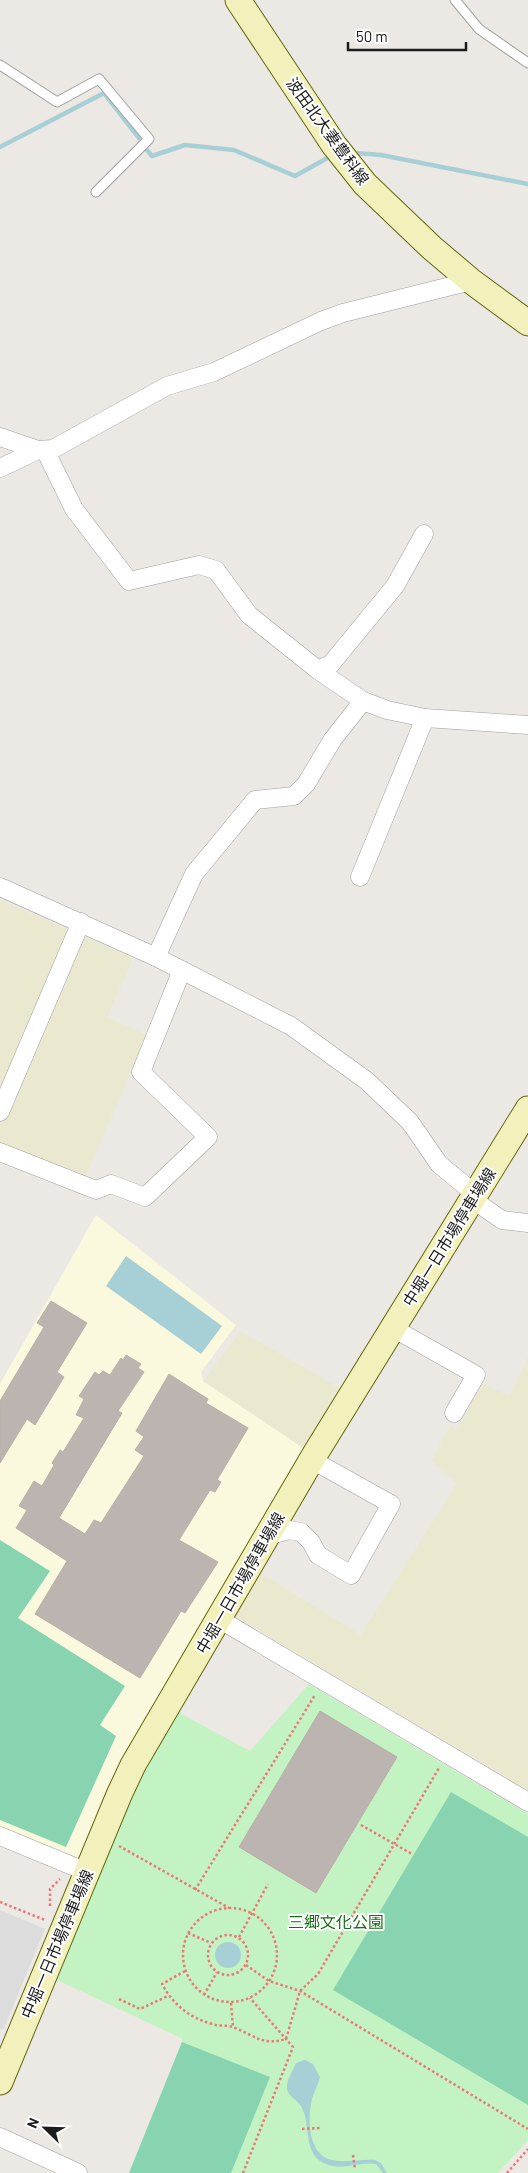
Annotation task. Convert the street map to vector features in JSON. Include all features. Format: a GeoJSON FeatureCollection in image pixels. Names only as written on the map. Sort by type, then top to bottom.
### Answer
{"type":"FeatureCollection","features":[{"type":"Feature","properties":{"kind":"main road","name":"波田北大妻豊科線"},"geometry":{"type":"LineString","coordinates":[[238,0],[334,145],[365,184],[432,248],[471,281],[528,323]]}},
{"type":"Feature","properties":{"kind":"main road","name":"中堀一日市場停車場線"},"geometry":{"type":"LineString","coordinates":[[0,2082],[10,2044],[133,1765],[312,1460],[528,1109]]}},
{"type":"Feature","properties":{"kind":"street"},"geometry":{"type":"LineString","coordinates":[[0,437],[41,450],[53,450],[167,386],[214,372],[322,320],[344,312],[471,281]]}},
{"type":"Feature","properties":{"kind":"street"},"geometry":{"type":"LineString","coordinates":[[0,468],[41,450]]}},
{"type":"Feature","properties":{"kind":"street"},"geometry":{"type":"LineString","coordinates":[[41,450],[74,509],[129,581],[199,565],[216,570],[249,614],[318,670],[363,702],[387,710],[425,718],[528,725]]}},
{"type":"Feature","properties":{"kind":"street"},"geometry":{"type":"LineString","coordinates":[[318,670],[331,664],[395,586],[424,534]]}},
{"type":"Feature","properties":{"kind":"street"},"geometry":{"type":"LineString","coordinates":[[156,957],[194,874],[255,800],[294,796],[306,784],[333,739],[363,702]]}},
{"type":"Feature","properties":{"kind":"street"},"geometry":{"type":"LineString","coordinates":[[360,877],[425,718]]}},
{"type":"Feature","properties":{"kind":"street"},"geometry":{"type":"LineString","coordinates":[[0,888],[82,922],[156,957],[291,1026],[367,1081],[410,1122],[438,1164],[469,1189],[474,1196],[502,1220],[528,1223]]}},
{"type":"Feature","properties":{"kind":"street"},"geometry":{"type":"LineString","coordinates":[[0,1112],[82,922]]}},
{"type":"Feature","properties":{"kind":"street"},"geometry":{"type":"LineString","coordinates":[[0,1152],[96,1190],[111,1184],[145,1197],[208,1137],[141,1072],[182,970]]}},
{"type":"Feature","properties":{"kind":"street"},"geometry":{"type":"LineString","coordinates":[[393,1328],[476,1375],[454,1413]]}},
{"type":"Feature","properties":{"kind":"street"},"geometry":{"type":"LineString","coordinates":[[267,1536],[289,1530],[301,1532],[311,1542],[318,1555],[351,1575],[391,1504],[312,1460]]}},
{"type":"Feature","properties":{"kind":"street"},"geometry":{"type":"LineString","coordinates":[[220,1619],[528,1802]]}},
{"type":"Feature","properties":{"kind":"street"},"geometry":{"type":"LineString","coordinates":[[0,1836],[87,1872]]}},
{"type":"Feature","properties":{"kind":"street"},"geometry":{"type":"LineString","coordinates":[[0,2137],[78,2173]]}},
{"type":"Feature","properties":{"kind":"lane"},"geometry":{"type":"LineString","coordinates":[[455,0],[479,29],[528,63]]}},
{"type":"Feature","properties":{"kind":"lane"},"geometry":{"type":"LineString","coordinates":[[0,65],[58,102],[99,79],[149,139],[96,192]]}},
{"type":"Feature","properties":{"kind":"path"},"geometry":{"type":"LineString","coordinates":[[195,1890],[323,1681]]}},
{"type":"Feature","properties":{"kind":"path"},"geometry":{"type":"LineString","coordinates":[[286,2039],[300,1991],[318,1974],[447,1754]]}},
{"type":"Feature","properties":{"kind":"path"},"geometry":{"type":"LineString","coordinates":[[361,1825],[412,1854]]}},
{"type":"Feature","properties":{"kind":"path"},"geometry":{"type":"LineString","coordinates":[[102,1836],[229,1908]]}},
{"type":"Feature","properties":{"kind":"path"},"geometry":{"type":"LineString","coordinates":[[238,1937],[253,1914],[268,1884]]}},
{"type":"Feature","properties":{"kind":"path"},"geometry":{"type":"LineString","coordinates":[[0,1902],[53,1924]]}},
{"type":"Feature","properties":{"kind":"path"},"geometry":{"type":"LineString","coordinates":[[229,1908],[242,1909],[253,1914],[267,1927],[276,1944],[275,1970],[269,1982],[250,1998],[231,2003],[212,1999],[204,1995],[192,1984],[185,1971],[182,1958],[188,1932],[196,1922],[205,1915],[229,1908]]}},
{"type":"Feature","properties":{"kind":"path"},"geometry":{"type":"LineString","coordinates":[[188,1932],[210,1943]]}},
{"type":"Feature","properties":{"kind":"path"},"geometry":{"type":"LineString","coordinates":[[233,1934],[238,1937],[247,1946],[246,1965],[230,1975],[217,1972],[207,1956],[210,1943],[220,1935],[233,1934]]}},
{"type":"Feature","properties":{"kind":"path"},"geometry":{"type":"LineString","coordinates":[[246,1965],[269,1982],[300,1991],[528,2129]]}},
{"type":"Feature","properties":{"kind":"path"},"geometry":{"type":"LineString","coordinates":[[185,1971],[162,1984],[176,2006],[208,2023],[234,2027],[245,2034],[272,2043],[286,2039]]}},
{"type":"Feature","properties":{"kind":"path"},"geometry":{"type":"LineString","coordinates":[[204,1995],[217,1972]]}},
{"type":"Feature","properties":{"kind":"path"},"geometry":{"type":"LineString","coordinates":[[119,1999],[140,2009],[168,1996]]}},
{"type":"Feature","properties":{"kind":"path"},"geometry":{"type":"LineString","coordinates":[[243,2173],[293,2047],[250,1998]]}},
{"type":"Feature","properties":{"kind":"path"},"geometry":{"type":"LineString","coordinates":[[231,2003],[234,2027]]}},
{"type":"Feature","properties":{"kind":"path"},"geometry":{"type":"LineString","coordinates":[[302,2129],[320,2128]]}},
{"type":"Feature","properties":{"kind":"path"},"geometry":{"type":"LineString","coordinates":[[507,2173],[528,2149]]}},
{"type":"Feature","properties":{"kind":"path"},"geometry":{"type":"LineString","coordinates":[[353,2155],[355,2169]]}},
{"type":"Feature","properties":{"kind":"shaded area"},"geometry":{"type":"Polygon","coordinates":[[[96,1215],[236,1325],[201,1372],[203,1381],[305,1449],[113,1776],[78,1858],[0,1827],[0,1384],[96,1215]]]}},
{"type":"Feature","properties":{"kind":"shaded area"},"geometry":{"type":"Polygon","coordinates":[[[0,1910],[45,1929],[3,2030],[0,2029],[0,1910]]]}},
{"type":"Feature","properties":{"kind":"green space"},"geometry":{"type":"Polygon","coordinates":[[[0,900],[133,958],[107,1017],[147,1035],[85,1178],[0,1144],[0,900]]]}},
{"type":"Feature","properties":{"kind":"green space"},"geometry":{"type":"Polygon","coordinates":[[[241,1331],[341,1389],[305,1449],[203,1381],[241,1331]]]}},
{"type":"Feature","properties":{"kind":"green space"},"geometry":{"type":"Polygon","coordinates":[[[528,1357],[528,1790],[231,1614],[257,1571],[361,1635],[457,1483],[431,1461],[450,1426],[458,1430],[481,1383],[510,1396],[528,1357]]]}},
{"type":"Feature","properties":{"kind":"green space"},"geometry":{"type":"Polygon","coordinates":[[[0,1540],[50,1571],[18,1618],[125,1686],[100,1725],[116,1736],[66,1847],[0,1820],[0,1540]]]}},
{"type":"Feature","properties":{"kind":"green space","name":"三郷文化公園"},"geometry":{"type":"Polygon","coordinates":[[[309,1684],[528,1814],[528,2140],[498,2173],[129,2173],[183,2039],[53,1978],[138,1771],[174,1710],[250,1751],[309,1684]]]}},
{"type":"Feature","properties":{"kind":"green space"},"geometry":{"type":"Polygon","coordinates":[[[451,1792],[528,1837],[528,2105],[333,1990],[451,1792]]]}},
{"type":"Feature","properties":{"kind":"green space"},"geometry":{"type":"Polygon","coordinates":[[[182,2042],[270,2077],[231,2173],[129,2173],[182,2042]]]}},
{"type":"Feature","properties":{"kind":"water"},"geometry":{"type":"Polygon","coordinates":[[[126,1256],[222,1326],[201,1354],[106,1286],[126,1256]]]}},
{"type":"Feature","properties":{"kind":"water"},"geometry":{"type":"Polygon","coordinates":[[[228,1942],[237,1946],[241,1955],[237,1964],[228,1968],[219,1964],[215,1955],[219,1946],[228,1942]]]}},
{"type":"Feature","properties":{"kind":"water"},"geometry":{"type":"Polygon","coordinates":[[[305,2060],[313,2064],[320,2077],[310,2107],[311,2135],[318,2151],[324,2157],[332,2160],[375,2160],[381,2163],[387,2173],[383,2173],[376,2164],[339,2167],[318,2160],[310,2147],[301,2106],[289,2094],[287,2089],[296,2063],[305,2060]]]}},
{"type":"Feature","properties":{"kind":"building"},"geometry":{"type":"Polygon","coordinates":[[[51,1301],[87,1323],[57,1372],[64,1377],[35,1425],[27,1419],[0,1463],[0,1401],[44,1327],[37,1323],[51,1301]]]}},
{"type":"Feature","properties":{"kind":"building"},"geometry":{"type":"Polygon","coordinates":[[[126,1355],[141,1364],[138,1368],[144,1372],[118,1411],[122,1413],[59,1518],[85,1534],[94,1520],[101,1523],[144,1456],[135,1450],[144,1437],[136,1431],[169,1374],[208,1399],[206,1403],[248,1428],[217,1480],[221,1482],[215,1492],[210,1490],[179,1540],[218,1562],[185,1613],[181,1611],[140,1678],[35,1614],[67,1561],[16,1528],[27,1510],[19,1506],[34,1481],[42,1486],[60,1450],[63,1452],[84,1418],[76,1415],[84,1399],[79,1396],[95,1372],[99,1375],[103,1371],[110,1375],[121,1358],[123,1360],[126,1355]]]}},
{"type":"Feature","properties":{"kind":"building"},"geometry":{"type":"Polygon","coordinates":[[[320,1711],[397,1757],[316,1893],[239,1847],[320,1711]]]}},
{"type":"Feature","properties":{"kind":"waterway"},"geometry":{"type":"LineString","coordinates":[[0,147],[104,93],[139,138]]}},
{"type":"Feature","properties":{"kind":"waterway"},"geometry":{"type":"LineString","coordinates":[[147,150],[152,156],[185,145],[234,150],[295,176],[331,156]]}},
{"type":"Feature","properties":{"kind":"waterway"},"geometry":{"type":"LineString","coordinates":[[355,153],[381,155],[528,184]]}}]}
